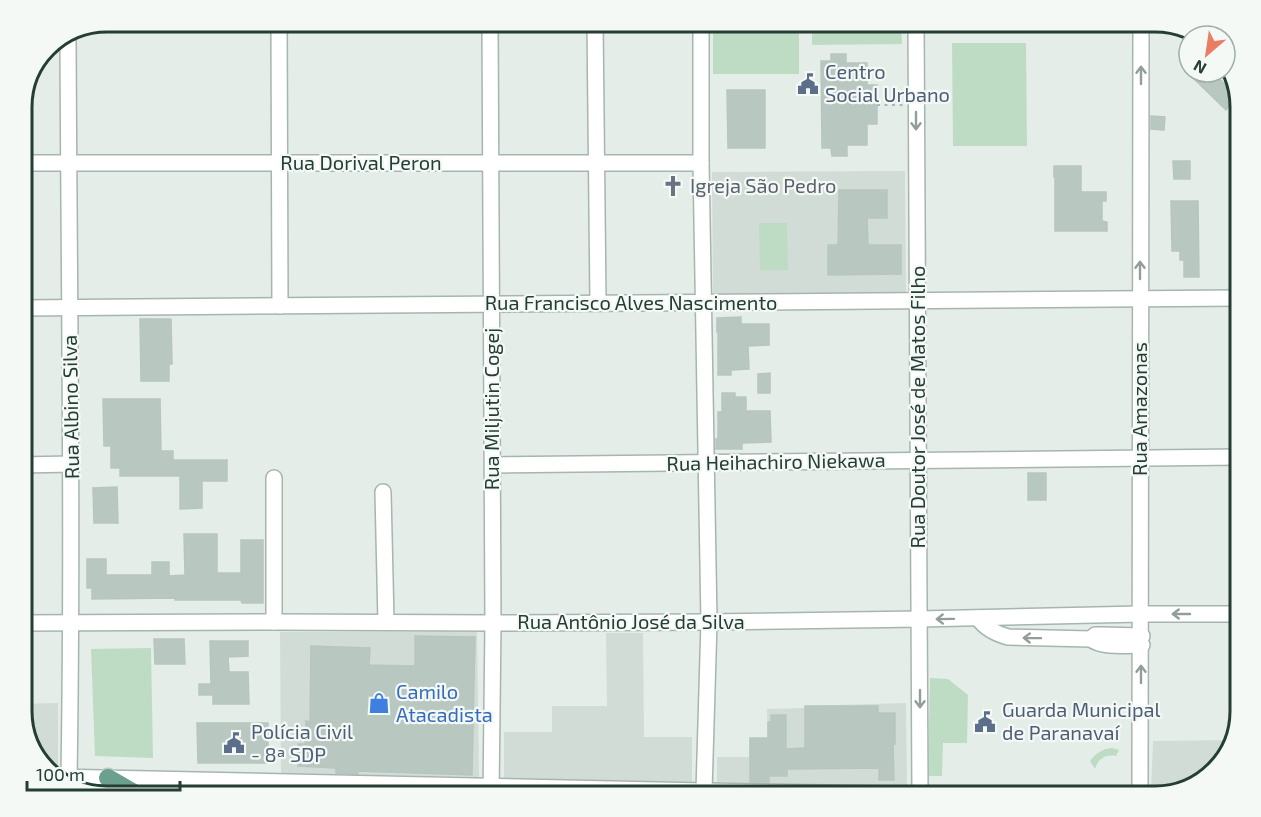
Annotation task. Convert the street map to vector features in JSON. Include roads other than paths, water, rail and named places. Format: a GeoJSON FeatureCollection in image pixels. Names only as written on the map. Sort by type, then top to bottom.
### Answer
{"type":"FeatureCollection","features":[{"type":"Feature","properties":{"kind":"main road"},"geometry":{"type":"LineString","coordinates":[[108,778],[122,786]]}},
{"type":"Feature","properties":{"kind":"street"},"geometry":{"type":"LineString","coordinates":[[279,32],[280,306]]}},
{"type":"Feature","properties":{"kind":"street","name":"Rua Miljutin Cogej"},"geometry":{"type":"LineString","coordinates":[[490,32],[493,465],[491,786]]}},
{"type":"Feature","properties":{"kind":"street"},"geometry":{"type":"LineString","coordinates":[[595,32],[598,303]]}},
{"type":"Feature","properties":{"kind":"street"},"geometry":{"type":"LineString","coordinates":[[701,32],[709,622],[704,786]]}},
{"type":"Feature","properties":{"kind":"street","name":"Rua Doutor José de Matos Filho"},"geometry":{"type":"LineString","coordinates":[[916,32],[921,786]]}},
{"type":"Feature","properties":{"kind":"street","name":"Rua Amazonas"},"geometry":{"type":"LineString","coordinates":[[1140,786],[1141,32]]}},
{"type":"Feature","properties":{"kind":"street","name":"Rua Albino Silva"},"geometry":{"type":"LineString","coordinates":[[62,771],[72,623],[68,43]]}},
{"type":"Feature","properties":{"kind":"street","name":"Rua Dorival Peron"},"geometry":{"type":"LineString","coordinates":[[32,163],[701,163]]}},
{"type":"Feature","properties":{"kind":"street","name":"Rua Francisco Alves Nascimento"},"geometry":{"type":"LineString","coordinates":[[32,308],[1230,298]]}},
{"type":"Feature","properties":{"kind":"street","name":"Rua Heihachiro Niekawa"},"geometry":{"type":"LineString","coordinates":[[493,465],[1230,457]]}},
{"type":"Feature","properties":{"kind":"street"},"geometry":{"type":"LineString","coordinates":[[32,465],[72,464]]}},
{"type":"Feature","properties":{"kind":"street"},"geometry":{"type":"LineString","coordinates":[[274,478],[274,621]]}},
{"type":"Feature","properties":{"kind":"street"},"geometry":{"type":"LineString","coordinates":[[383,492],[386,622]]}},
{"type":"Feature","properties":{"kind":"street","name":"Rua Antônio José da Silva"},"geometry":{"type":"LineString","coordinates":[[32,623],[709,622],[1230,614]]}},
{"type":"Feature","properties":{"kind":"street"},"geometry":{"type":"LineString","coordinates":[[978,618],[999,635],[1008,637],[1091,639],[1093,642],[1103,644],[1142,640]]}},
{"type":"Feature","properties":{"kind":"street"},"geometry":{"type":"LineString","coordinates":[[73,777],[344,786]]}},
{"type":"Feature","properties":{"kind":"place","name":"Centro Social Urbano"},"geometry":{"type":"Point","coordinates":[808,84]}},
{"type":"Feature","properties":{"kind":"place","name":"Igreja São Pedro"},"geometry":{"type":"Point","coordinates":[673,186]}},
{"type":"Feature","properties":{"kind":"place","name":"Camilo Atacadista"},"geometry":{"type":"Point","coordinates":[379,703]}},
{"type":"Feature","properties":{"kind":"place","name":"Guarda Municipal de Paranavaí"},"geometry":{"type":"Point","coordinates":[985,722]}},
{"type":"Feature","properties":{"kind":"place","name":"Polícia Civil - 8ª SDP"},"geometry":{"type":"Point","coordinates":[234,743]}}]}
